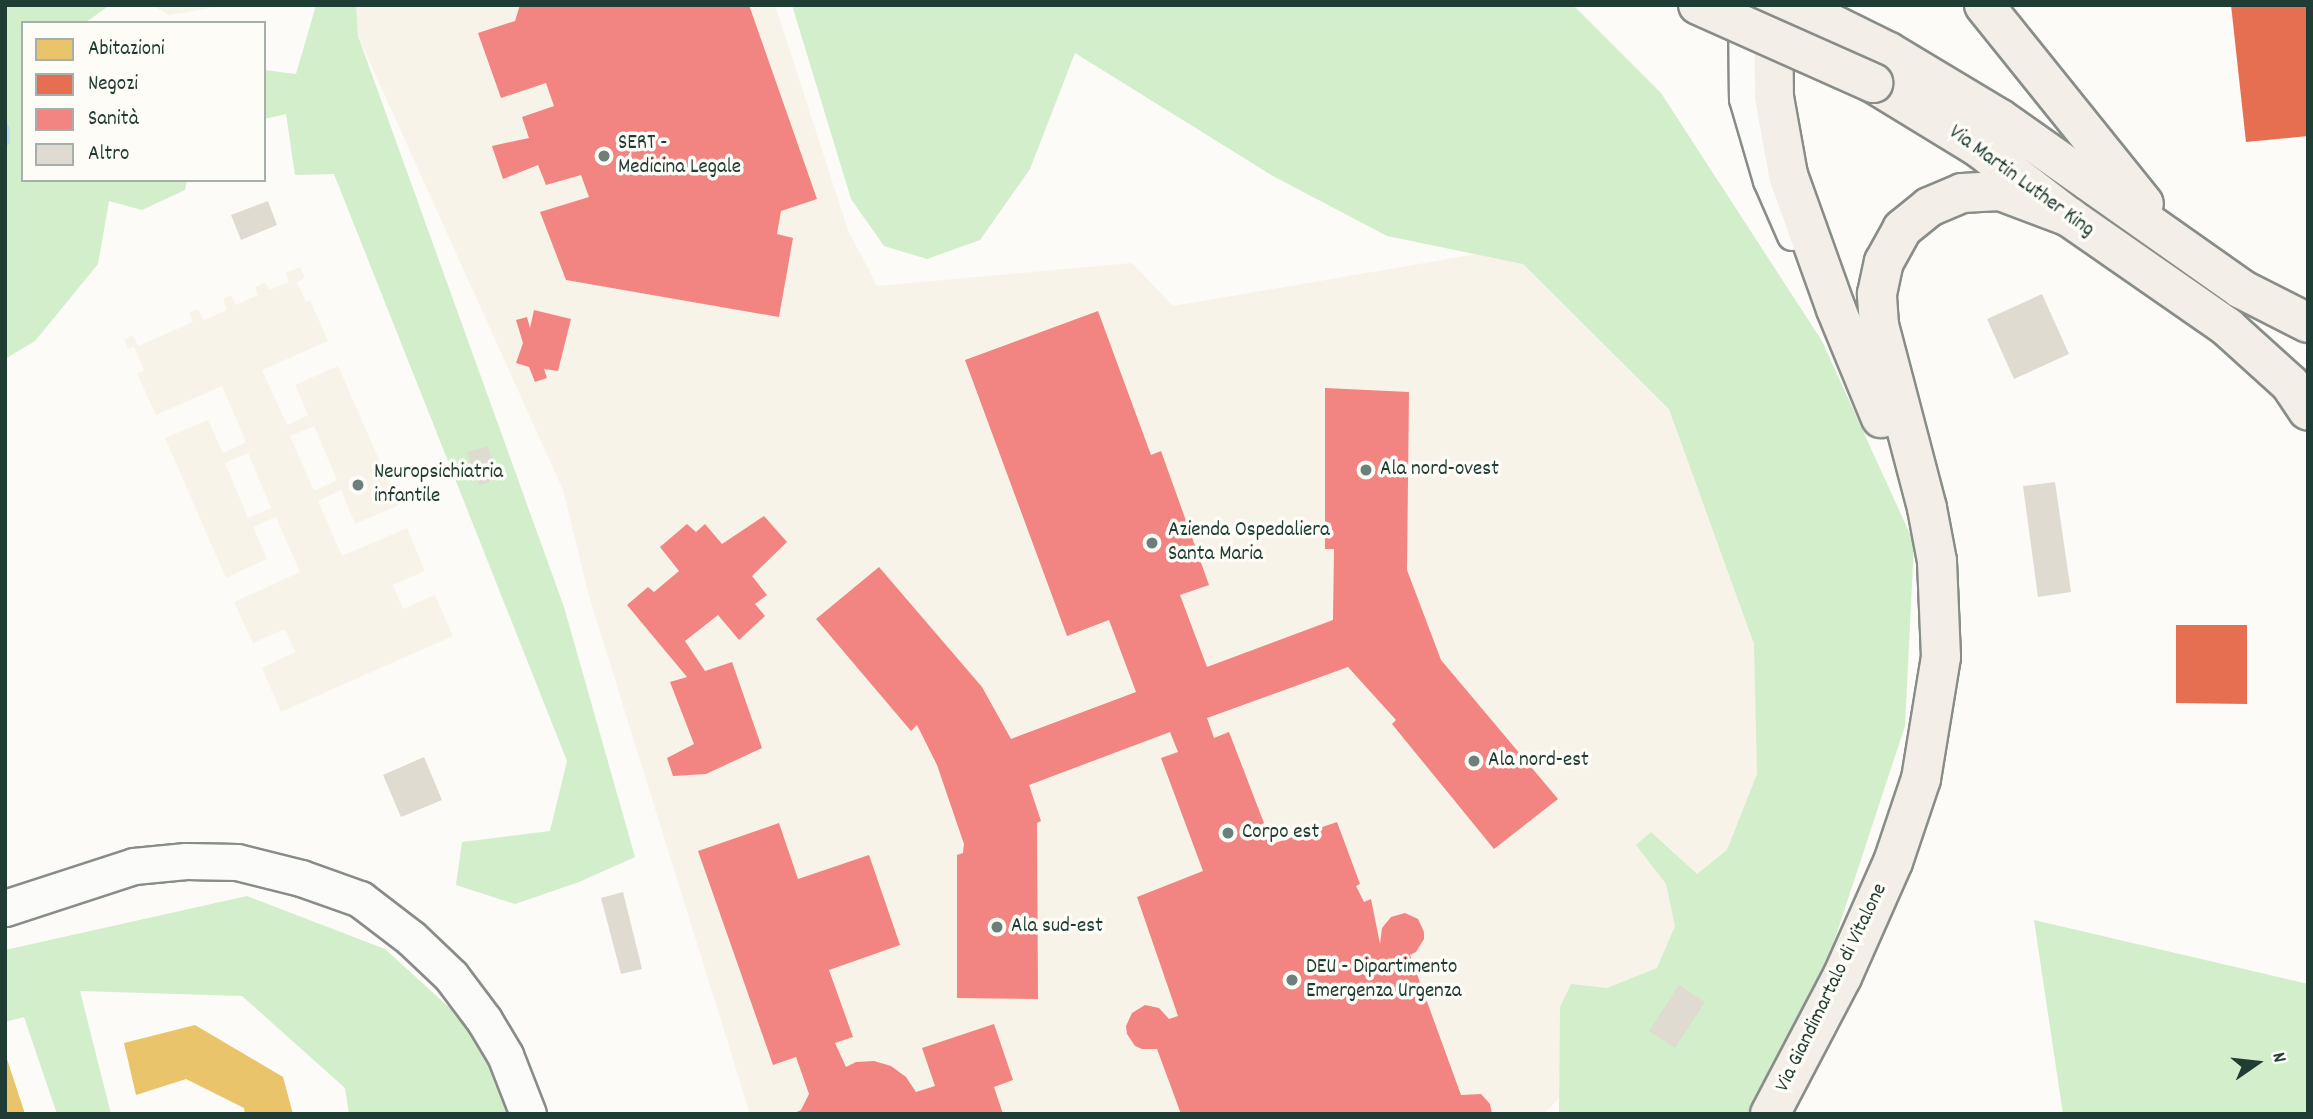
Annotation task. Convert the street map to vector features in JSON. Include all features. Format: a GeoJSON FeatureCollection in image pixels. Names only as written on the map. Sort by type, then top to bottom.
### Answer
{"type":"FeatureCollection","features":[{"type":"Feature","properties":{"kind":"main road","name":"Via Martin Luther King"},"geometry":{"type":"LineString","coordinates":[[1698,5],[1881,67],[1999,118],[2241,289],[2308,323]]}},
{"type":"Feature","properties":{"kind":"main road"},"geometry":{"type":"LineString","coordinates":[[1773,5],[1774,97],[1788,175],[1836,309],[1876,399],[1907,512],[1941,657]]}},
{"type":"Feature","properties":{"kind":"main road","name":"Via Martin Luther King"},"geometry":{"type":"LineString","coordinates":[[1794,5],[1881,67],[2069,217],[2227,327],[2290,384],[2308,411]]}},
{"type":"Feature","properties":{"kind":"main road"},"geometry":{"type":"LineString","coordinates":[[1984,5],[2171,238]]}},
{"type":"Feature","properties":{"kind":"main road"},"geometry":{"type":"LineString","coordinates":[[1941,657],[1937,561],[1927,508],[1878,325],[1877,294],[1884,262],[1902,229],[1929,207],[1962,193],[2000,191],[2069,217]]}},
{"type":"Feature","properties":{"kind":"main road","name":"Via Giandimartalo di Vitalone"},"geometry":{"type":"LineString","coordinates":[[1770,1114],[1842,977],[1893,862],[1921,779],[1941,657]]}},
{"type":"Feature","properties":{"kind":"street"},"geometry":{"type":"LineString","coordinates":[[1742,5],[1744,99],[1768,181],[1794,241],[1836,309]]}},
{"type":"Feature","properties":{"kind":"street"},"geometry":{"type":"LineString","coordinates":[[5,908],[134,866],[186,861],[237,862],[301,878],[360,900],[411,937],[451,976],[484,1020],[505,1055],[528,1114]]}},
{"type":"Feature","properties":{"kind":"shaded area"},"geometry":{"type":"Polygon","coordinates":[[[151,5],[229,5],[169,15],[151,5]]]}},
{"type":"Feature","properties":{"kind":"shaded area","name":"Azienda Ospedaliera Santa Maria"},"geometry":{"type":"Polygon","coordinates":[[[356,5],[775,5],[848,230],[877,286],[1132,263],[1173,306],[1518,247],[1675,397],[1788,707],[1721,924],[1544,1114],[750,1114],[589,596],[563,490],[358,36],[356,5]]]}},
{"type":"Feature","properties":{"kind":"shaded area","name":"Neuropsichiatria infantile"},"geometry":{"type":"Polygon","coordinates":[[[300,267],[305,278],[297,282],[306,302],[310,300],[328,341],[262,370],[287,425],[308,415],[295,385],[338,366],[399,505],[355,524],[341,490],[318,501],[342,556],[407,528],[425,571],[393,585],[403,609],[435,595],[453,636],[281,712],[262,668],[295,652],[285,629],[253,643],[234,602],[300,572],[276,517],[253,527],[267,559],[226,578],[165,438],[208,420],[223,453],[246,442],[222,386],[156,415],[137,374],[144,370],[134,347],[128,349],[124,340],[133,335],[138,346],[193,322],[189,313],[198,309],[204,320],[227,310],[223,299],[231,295],[236,305],[258,295],[255,287],[265,282],[269,290],[289,282],[286,273],[300,267]],[[314,426],[290,436],[314,491],[337,480],[314,426]],[[248,453],[225,463],[248,518],[271,508],[248,453]]]}},
{"type":"Feature","properties":{"kind":"green space"},"geometry":{"type":"Polygon","coordinates":[[[5,5],[110,5],[88,21],[21,21],[21,182],[187,182],[185,190],[142,210],[109,201],[98,264],[35,341],[5,359],[5,5]]]}},
{"type":"Feature","properties":{"kind":"green space"},"geometry":{"type":"Polygon","coordinates":[[[316,5],[356,5],[358,36],[564,607],[635,857],[579,882],[515,904],[456,885],[462,842],[550,831],[567,761],[334,174],[295,175],[286,114],[266,119],[266,70],[296,74],[316,5]]]}},
{"type":"Feature","properties":{"kind":"green space"},"geometry":{"type":"Polygon","coordinates":[[[792,5],[1573,5],[1661,93],[1822,341],[1914,543],[1905,726],[1789,1078],[1770,1114],[1559,1114],[1560,1007],[1571,984],[1607,988],[1657,968],[1675,926],[1666,884],[1636,845],[1651,832],[1697,874],[1727,850],[1757,774],[1754,644],[1669,409],[1523,264],[1387,236],[1273,176],[1075,53],[1030,169],[980,240],[927,259],[884,246],[851,199],[792,5]]]}},
{"type":"Feature","properties":{"kind":"green space"},"geometry":{"type":"Polygon","coordinates":[[[247,896],[385,949],[486,1041],[508,1114],[349,1114],[345,1088],[242,996],[80,991],[111,1114],[57,1114],[24,1017],[5,1022],[5,950],[247,896]]]}},
{"type":"Feature","properties":{"kind":"green space"},"geometry":{"type":"Polygon","coordinates":[[[2034,920],[2308,984],[2308,1114],[2063,1114],[2034,920]]]}},
{"type":"Feature","properties":{"kind":"building: Abitazioni"},"geometry":{"type":"Polygon","coordinates":[[[195,1025],[283,1077],[293,1114],[245,1114],[244,1108],[186,1079],[136,1095],[124,1043],[195,1025]]]}},
{"type":"Feature","properties":{"kind":"building: Abitazioni"},"geometry":{"type":"Polygon","coordinates":[[[6,1056],[25,1114],[5,1114],[6,1056]]]}},
{"type":"Feature","properties":{"kind":"building: Negozi"},"geometry":{"type":"Polygon","coordinates":[[[2231,5],[2308,5],[2308,136],[2246,142],[2231,5]]]}},
{"type":"Feature","properties":{"kind":"building: Negozi"},"geometry":{"type":"Polygon","coordinates":[[[2176,625],[2247,625],[2247,704],[2176,703],[2176,625]]]}},
{"type":"Feature","properties":{"kind":"building: Sanità","name":"SERT - Medicina Legale"},"geometry":{"type":"Polygon","coordinates":[[[520,5],[749,5],[817,199],[781,211],[777,234],[793,238],[779,317],[566,280],[540,212],[589,197],[581,175],[546,185],[538,165],[503,179],[492,146],[529,138],[522,117],[554,106],[546,83],[501,98],[478,33],[515,21],[520,5]]]}},
{"type":"Feature","properties":{"kind":"building: Sanità"},"geometry":{"type":"Polygon","coordinates":[[[534,310],[571,319],[558,371],[544,369],[547,378],[535,382],[529,367],[516,363],[523,343],[516,320],[527,317],[530,328],[534,310]]]}},
{"type":"Feature","properties":{"kind":"building: Sanità"},"geometry":{"type":"Polygon","coordinates":[[[1098,311],[1151,455],[1161,451],[1209,585],[1180,595],[1207,667],[1333,620],[1334,549],[1325,549],[1325,388],[1409,392],[1407,570],[1441,660],[1558,799],[1494,849],[1392,724],[1396,720],[1348,667],[1207,718],[1214,738],[1229,732],[1272,844],[1337,822],[1360,884],[1356,886],[1364,902],[1371,899],[1380,944],[1382,928],[1391,917],[1405,913],[1418,919],[1424,939],[1416,952],[1410,955],[1461,1095],[1481,1094],[1490,1104],[1492,1114],[1181,1114],[1157,1049],[1135,1046],[1127,1034],[1126,1026],[1132,1013],[1145,1005],[1159,1008],[1169,1019],[1178,1016],[1137,897],[1203,871],[1161,758],[1178,752],[1170,732],[1029,785],[1041,821],[1037,823],[1038,999],[957,998],[957,855],[963,853],[964,844],[937,765],[917,725],[911,731],[816,619],[879,567],[982,687],[1011,739],[1136,692],[1109,620],[1067,636],[965,360],[1098,311]]]}},
{"type":"Feature","properties":{"kind":"building: Sanità"},"geometry":{"type":"Polygon","coordinates":[[[764,516],[787,542],[752,576],[767,595],[755,604],[765,616],[739,640],[718,615],[685,641],[705,671],[732,662],[762,748],[706,774],[673,776],[667,758],[694,744],[670,682],[687,677],[627,605],[648,587],[654,592],[679,571],[660,547],[687,524],[696,532],[705,524],[722,544],[764,516]]]}},
{"type":"Feature","properties":{"kind":"building: Sanità"},"geometry":{"type":"Polygon","coordinates":[[[779,823],[798,879],[869,855],[900,945],[829,970],[853,1037],[835,1043],[846,1067],[856,1062],[874,1061],[891,1066],[906,1077],[916,1092],[935,1086],[922,1048],[994,1024],[1013,1080],[994,1087],[1003,1114],[792,1114],[801,1110],[809,1094],[796,1057],[773,1065],[698,851],[779,823]]]}},
{"type":"Feature","properties":{"kind":"building: Altro"},"geometry":{"type":"Polygon","coordinates":[[[268,201],[277,225],[241,240],[231,215],[268,201]]]}},
{"type":"Feature","properties":{"kind":"building: Altro"},"geometry":{"type":"Polygon","coordinates":[[[2042,294],[2069,354],[2014,379],[1987,319],[2042,294]]]}},
{"type":"Feature","properties":{"kind":"building: Altro"},"geometry":{"type":"Polygon","coordinates":[[[488,446],[499,479],[479,485],[467,452],[488,446]]]}},
{"type":"Feature","properties":{"kind":"building: Altro"},"geometry":{"type":"Polygon","coordinates":[[[2055,482],[2071,592],[2038,597],[2023,486],[2055,482]]]}},
{"type":"Feature","properties":{"kind":"building: Altro"},"geometry":{"type":"Polygon","coordinates":[[[424,757],[442,800],[401,817],[383,775],[424,757]]]}},
{"type":"Feature","properties":{"kind":"building: Altro"},"geometry":{"type":"Polygon","coordinates":[[[623,892],[642,969],[621,974],[601,898],[623,892]]]}},
{"type":"Feature","properties":{"kind":"building: Altro"},"geometry":{"type":"Polygon","coordinates":[[[1679,985],[1705,1002],[1675,1048],[1649,1031],[1679,985]]]}},
{"type":"Feature","properties":{"kind":"waterway"},"geometry":{"type":"LineString","coordinates":[[5,129],[5,141]]}},
{"type":"Feature","properties":{"kind":"place","name":"SERT - Medicina Legale"},"geometry":{"type":"Point","coordinates":[604,156]}},
{"type":"Feature","properties":{"kind":"place","name":"Ala nord-ovest"},"geometry":{"type":"Point","coordinates":[1366,470]}},
{"type":"Feature","properties":{"kind":"place","name":"Neuropsichiatria infantile"},"geometry":{"type":"Point","coordinates":[358,485]}},
{"type":"Feature","properties":{"kind":"place","name":"Azienda Ospedaliera Santa Maria"},"geometry":{"type":"Point","coordinates":[1152,543]}},
{"type":"Feature","properties":{"kind":"place","name":"Ala nord-est"},"geometry":{"type":"Point","coordinates":[1474,761]}},
{"type":"Feature","properties":{"kind":"place","name":"Corpo est"},"geometry":{"type":"Point","coordinates":[1228,833]}},
{"type":"Feature","properties":{"kind":"place","name":"Ala sud-est"},"geometry":{"type":"Point","coordinates":[997,927]}},
{"type":"Feature","properties":{"kind":"place","name":"DEU - Dipartimento Emergenza Urgenza"},"geometry":{"type":"Point","coordinates":[1292,980]}}]}
